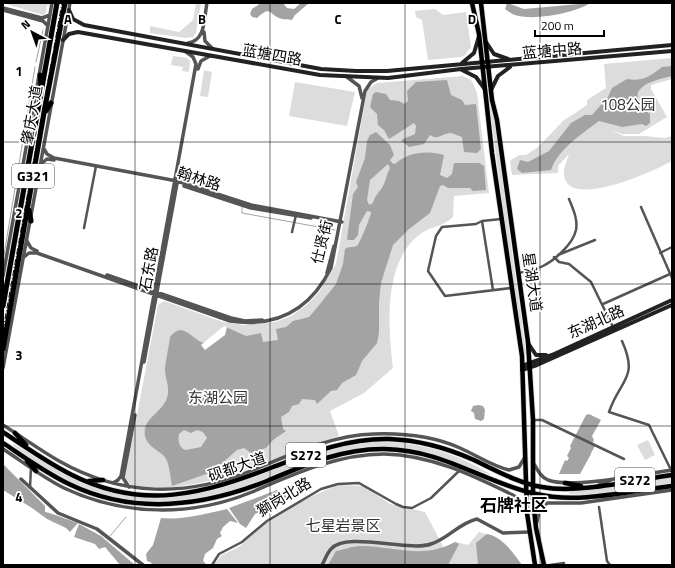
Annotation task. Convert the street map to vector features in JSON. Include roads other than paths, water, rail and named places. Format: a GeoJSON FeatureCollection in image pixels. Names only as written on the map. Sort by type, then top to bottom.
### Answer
{"type":"FeatureCollection","features":[{"type":"Feature","properties":{"kind":"highway","name":"肇庆大道"},"geometry":{"type":"LineString","coordinates":[[3,306],[57,3]]}},
{"type":"Feature","properties":{"kind":"highway","name":"肇庆大道"},"geometry":{"type":"LineString","coordinates":[[3,349],[65,3]]}},
{"type":"Feature","properties":{"kind":"highway"},"geometry":{"type":"LineString","coordinates":[[40,75],[42,93]]}},
{"type":"Feature","properties":{"kind":"highway"},"geometry":{"type":"LineString","coordinates":[[44,115],[51,103]]}},
{"type":"Feature","properties":{"kind":"highway"},"geometry":{"type":"LineString","coordinates":[[28,205],[31,220]]}},
{"type":"Feature","properties":{"kind":"main road","name":"星湖大道"},"geometry":{"type":"LineString","coordinates":[[472,3],[479,34],[484,88],[522,368],[526,448],[527,513],[535,565]]}},
{"type":"Feature","properties":{"kind":"main road","name":"星湖大道"},"geometry":{"type":"LineString","coordinates":[[481,3],[492,100],[497,120],[528,342],[534,447],[533,494],[536,528],[544,565]]}},
{"type":"Feature","properties":{"kind":"main road","name":"蓝塘四路"},"geometry":{"type":"LineString","coordinates":[[69,10],[71,17],[77,23],[105,30],[213,48],[321,69],[387,71],[460,64],[482,65]]}},
{"type":"Feature","properties":{"kind":"main road"},"geometry":{"type":"LineString","coordinates":[[103,36],[102,32],[105,30]]}},
{"type":"Feature","properties":{"kind":"main road","name":"蓝塘四路"},"geometry":{"type":"LineString","coordinates":[[63,40],[75,32],[320,75],[347,78],[406,76],[482,65]]}},
{"type":"Feature","properties":{"kind":"main road"},"geometry":{"type":"LineString","coordinates":[[460,64],[470,58],[474,53],[479,34]]}},
{"type":"Feature","properties":{"kind":"main road"},"geometry":{"type":"LineString","coordinates":[[486,42],[494,54],[510,60]]}},
{"type":"Feature","properties":{"kind":"main road","name":"蓝塘中路"},"geometry":{"type":"LineString","coordinates":[[488,65],[510,60],[672,45]]}},
{"type":"Feature","properties":{"kind":"main road"},"geometry":{"type":"LineString","coordinates":[[637,48],[639,50],[638,55]]}},
{"type":"Feature","properties":{"kind":"main road","name":"蓝塘中路"},"geometry":{"type":"LineString","coordinates":[[482,65],[512,66],[672,52]]}},
{"type":"Feature","properties":{"kind":"main road"},"geometry":{"type":"LineString","coordinates":[[245,62],[246,55]]}},
{"type":"Feature","properties":{"kind":"main road"},"geometry":{"type":"LineString","coordinates":[[548,56],[548,63]]}},
{"type":"Feature","properties":{"kind":"main road"},"geometry":{"type":"LineString","coordinates":[[491,91],[498,76],[512,66]]}},
{"type":"Feature","properties":{"kind":"main road"},"geometry":{"type":"LineString","coordinates":[[320,75],[321,69]]}},
{"type":"Feature","properties":{"kind":"main road"},"geometry":{"type":"LineString","coordinates":[[405,69],[409,70],[410,73],[406,76]]}},
{"type":"Feature","properties":{"kind":"main road"},"geometry":{"type":"LineString","coordinates":[[461,69],[476,77],[484,88]]}},
{"type":"Feature","properties":{"kind":"main road"},"geometry":{"type":"LineString","coordinates":[[486,101],[492,100]]}},
{"type":"Feature","properties":{"kind":"main road","name":"东湖北路"},"geometry":{"type":"LineString","coordinates":[[522,368],[530,366],[665,308],[672,303]]}},
{"type":"Feature","properties":{"kind":"main road","name":"东湖北路"},"geometry":{"type":"LineString","coordinates":[[553,356],[672,303]]}},
{"type":"Feature","properties":{"kind":"main road"},"geometry":{"type":"LineString","coordinates":[[665,308],[672,308]]}},
{"type":"Feature","properties":{"kind":"main road"},"geometry":{"type":"LineString","coordinates":[[528,342],[536,355],[553,356]]}},
{"type":"Feature","properties":{"kind":"main road","name":"砚都大道"},"geometry":{"type":"LineString","coordinates":[[3,432],[60,468],[85,481],[130,493],[166,496],[203,491],[234,482],[330,447],[359,441],[379,439],[399,440],[432,445],[462,455],[494,470],[534,485],[549,488],[568,489],[585,487],[672,472]]}},
{"type":"Feature","properties":{"kind":"main road"},"geometry":{"type":"LineString","coordinates":[[15,433],[29,449]]}},
{"type":"Feature","properties":{"kind":"main road"},"geometry":{"type":"LineString","coordinates":[[10,448],[11,443],[15,440]]}},
{"type":"Feature","properties":{"kind":"main road","name":"砚都大道"},"geometry":{"type":"LineString","coordinates":[[3,443],[50,473],[77,488],[106,498],[136,504],[186,504],[215,498],[249,488],[314,462],[354,451],[395,449],[431,455],[533,494],[569,498],[672,486]]}},
{"type":"Feature","properties":{"kind":"main road"},"geometry":{"type":"LineString","coordinates":[[526,448],[530,449],[534,447]]}},
{"type":"Feature","properties":{"kind":"main road"},"geometry":{"type":"LineString","coordinates":[[22,455],[36,471]]}},
{"type":"Feature","properties":{"kind":"main road"},"geometry":{"type":"LineString","coordinates":[[492,479],[494,470]]}},
{"type":"Feature","properties":{"kind":"main road"},"geometry":{"type":"LineString","coordinates":[[85,481],[104,480]]}},
{"type":"Feature","properties":{"kind":"main road"},"geometry":{"type":"LineString","coordinates":[[565,483],[585,487]]}},
{"type":"Feature","properties":{"kind":"main road"},"geometry":{"type":"LineString","coordinates":[[568,489],[569,498]]}},
{"type":"Feature","properties":{"kind":"main road"},"geometry":{"type":"LineString","coordinates":[[529,530],[531,526],[536,528]]}},
{"type":"Feature","properties":{"kind":"street"},"geometry":{"type":"LineString","coordinates":[[3,276],[52,3]]}},
{"type":"Feature","properties":{"kind":"street"},"geometry":{"type":"LineString","coordinates":[[3,368],[70,3]]}},
{"type":"Feature","properties":{"kind":"street"},"geometry":{"type":"LineString","coordinates":[[187,44],[193,43],[200,37],[208,3]]}},
{"type":"Feature","properties":{"kind":"street"},"geometry":{"type":"LineString","coordinates":[[208,3],[203,34],[206,43],[213,48]]}},
{"type":"Feature","properties":{"kind":"street"},"geometry":{"type":"LineString","coordinates":[[3,9],[42,18],[50,15]]}},
{"type":"Feature","properties":{"kind":"street"},"geometry":{"type":"LineString","coordinates":[[3,9],[43,21],[48,26]]}},
{"type":"Feature","properties":{"kind":"street"},"geometry":{"type":"LineString","coordinates":[[184,51],[192,57],[197,65],[204,58],[210,56]]}},
{"type":"Feature","properties":{"kind":"street","name":"石东路"},"geometry":{"type":"LineString","coordinates":[[122,477],[197,65]]}},
{"type":"Feature","properties":{"kind":"street","name":"仕贤街"},"geometry":{"type":"LineString","coordinates":[[156,293],[231,318],[258,321],[279,316],[304,302],[317,289],[324,279],[330,263],[340,222],[362,96],[359,86],[347,78]]}},
{"type":"Feature","properties":{"kind":"street"},"geometry":{"type":"LineString","coordinates":[[340,222],[365,91],[368,86],[378,78]]}},
{"type":"Feature","properties":{"kind":"street"},"geometry":{"type":"LineString","coordinates":[[41,164],[51,158],[46,154],[44,148]]}},
{"type":"Feature","properties":{"kind":"street","name":"翰林路"},"geometry":{"type":"LineString","coordinates":[[51,158],[176,182],[251,205],[295,216],[340,222]]}},
{"type":"Feature","properties":{"kind":"street"},"geometry":{"type":"LineString","coordinates":[[84,228],[96,167]]}},
{"type":"Feature","properties":{"kind":"street"},"geometry":{"type":"LineString","coordinates":[[518,273],[542,266],[567,246],[573,237],[576,221],[569,199]]}},
{"type":"Feature","properties":{"kind":"street"},"geometry":{"type":"LineString","coordinates":[[641,207],[672,278]]}},
{"type":"Feature","properties":{"kind":"street"},"geometry":{"type":"LineString","coordinates":[[292,232],[295,216]]}},
{"type":"Feature","properties":{"kind":"street"},"geometry":{"type":"LineString","coordinates":[[502,219],[482,221],[476,224],[442,227],[436,236],[428,271],[445,296],[511,288]]}},
{"type":"Feature","properties":{"kind":"street"},"geometry":{"type":"LineString","coordinates":[[482,221],[493,290]]}},
{"type":"Feature","properties":{"kind":"street"},"geometry":{"type":"LineString","coordinates":[[555,257],[595,240]]}},
{"type":"Feature","properties":{"kind":"street"},"geometry":{"type":"LineString","coordinates":[[27,241],[30,247],[37,251],[156,293]]}},
{"type":"Feature","properties":{"kind":"street"},"geometry":{"type":"LineString","coordinates":[[567,246],[572,250]]}},
{"type":"Feature","properties":{"kind":"street"},"geometry":{"type":"LineString","coordinates":[[660,253],[672,247]]}},
{"type":"Feature","properties":{"kind":"street"},"geometry":{"type":"LineString","coordinates":[[24,257],[29,253],[37,253],[156,293]]}},
{"type":"Feature","properties":{"kind":"street"},"geometry":{"type":"LineString","coordinates":[[555,257],[559,262],[569,264],[592,282],[613,328]]}},
{"type":"Feature","properties":{"kind":"street"},"geometry":{"type":"LineString","coordinates":[[603,304],[670,274]]}},
{"type":"Feature","properties":{"kind":"street"},"geometry":{"type":"LineString","coordinates":[[534,464],[540,475],[545,479],[565,483],[672,472],[649,425],[608,412],[613,398],[625,382],[630,371],[629,356],[622,341]]}},
{"type":"Feature","properties":{"kind":"street"},"geometry":{"type":"LineString","coordinates":[[533,420],[542,420],[624,460]]}},
{"type":"Feature","properties":{"kind":"street"},"geometry":{"type":"LineString","coordinates":[[4,425],[58,460],[104,480],[129,488],[147,490],[193,488],[252,470],[308,448],[342,438],[364,434],[399,434],[421,437],[448,444],[509,470],[519,467],[526,454]]}},
{"type":"Feature","properties":{"kind":"street"},"geometry":{"type":"LineString","coordinates":[[3,449],[64,488],[94,500],[120,507],[150,510],[192,508],[231,500],[306,470],[353,457],[393,455],[419,458],[444,464],[459,470],[513,494],[521,502],[527,513]]}},
{"type":"Feature","properties":{"kind":"street"},"geometry":{"type":"LineString","coordinates":[[471,454],[488,467]]}},
{"type":"Feature","properties":{"kind":"street"},"geometry":{"type":"LineString","coordinates":[[431,455],[444,464]]}},
{"type":"Feature","properties":{"kind":"street"},"geometry":{"type":"LineString","coordinates":[[30,489],[31,467]]}},
{"type":"Feature","properties":{"kind":"street"},"geometry":{"type":"LineString","coordinates":[[234,482],[252,470]]}},
{"type":"Feature","properties":{"kind":"street","name":"獅岗北路"},"geometry":{"type":"LineString","coordinates":[[212,565],[219,554],[242,542],[267,521],[321,489],[342,483],[359,483],[396,504],[403,507],[412,508],[431,498],[459,470]]}},
{"type":"Feature","properties":{"kind":"street"},"geometry":{"type":"LineString","coordinates":[[472,476],[492,479]]}},
{"type":"Feature","properties":{"kind":"street"},"geometry":{"type":"LineString","coordinates":[[113,483],[122,477],[129,488]]}},
{"type":"Feature","properties":{"kind":"street"},"geometry":{"type":"LineString","coordinates":[[599,485],[616,478]]}},
{"type":"Feature","properties":{"kind":"street"},"geometry":{"type":"LineString","coordinates":[[21,479],[30,489],[58,513],[97,529],[143,565]]}},
{"type":"Feature","properties":{"kind":"street"},"geometry":{"type":"LineString","coordinates":[[231,500],[249,488]]}},
{"type":"Feature","properties":{"kind":"street"},"geometry":{"type":"LineString","coordinates":[[147,490],[166,496]]}},
{"type":"Feature","properties":{"kind":"street"},"geometry":{"type":"LineString","coordinates":[[536,528],[539,511],[547,503],[594,502],[672,490]]}},
{"type":"Feature","properties":{"kind":"street"},"geometry":{"type":"LineString","coordinates":[[599,495],[623,497]]}},
{"type":"Feature","properties":{"kind":"street"},"geometry":{"type":"LineString","coordinates":[[602,500],[599,507],[607,561],[610,565]]}},
{"type":"Feature","properties":{"kind":"street"},"geometry":{"type":"LineString","coordinates":[[594,502],[599,507]]}},
{"type":"Feature","properties":{"kind":"street"},"geometry":{"type":"LineString","coordinates":[[136,504],[150,510]]}},
{"type":"Feature","properties":{"kind":"street"},"geometry":{"type":"LineString","coordinates":[[322,565],[330,549],[337,545],[360,541],[426,545],[438,541],[467,522],[477,519],[503,533],[529,530]]}},
{"type":"Feature","properties":{"kind":"street"},"geometry":{"type":"LineString","coordinates":[[550,565],[564,563]]}},
{"type":"Feature","properties":{"kind":"waterway"},"geometry":{"type":"LineString","coordinates":[[36,62],[43,30]]}},
{"type":"Feature","properties":{"kind":"waterway"},"geometry":{"type":"LineString","coordinates":[[3,261],[35,67]]}},
{"type":"Feature","properties":{"kind":"waterway"},"geometry":{"type":"LineString","coordinates":[[242,207],[242,213],[335,230]]}},
{"type":"Feature","properties":{"kind":"waterway"},"geometry":{"type":"LineString","coordinates":[[110,536],[126,517]]}},
{"type":"Feature","properties":{"kind":"railway"},"geometry":{"type":"LineString","coordinates":[[3,330],[62,3]]}},
{"type":"Feature","properties":{"kind":"district","name":"石牌社区"},"geometry":{"type":"Point","coordinates":[514,505]}},
{"type":"Feature","properties":{"kind":"park label","name":"108公园"},"geometry":{"type":"Point","coordinates":[628,105]}},
{"type":"Feature","properties":{"kind":"park label","name":"东湖公园"},"geometry":{"type":"Point","coordinates":[218,398]}},
{"type":"Feature","properties":{"kind":"park label","name":"七星岩景区"},"geometry":{"type":"Point","coordinates":[343,526]}}]}
